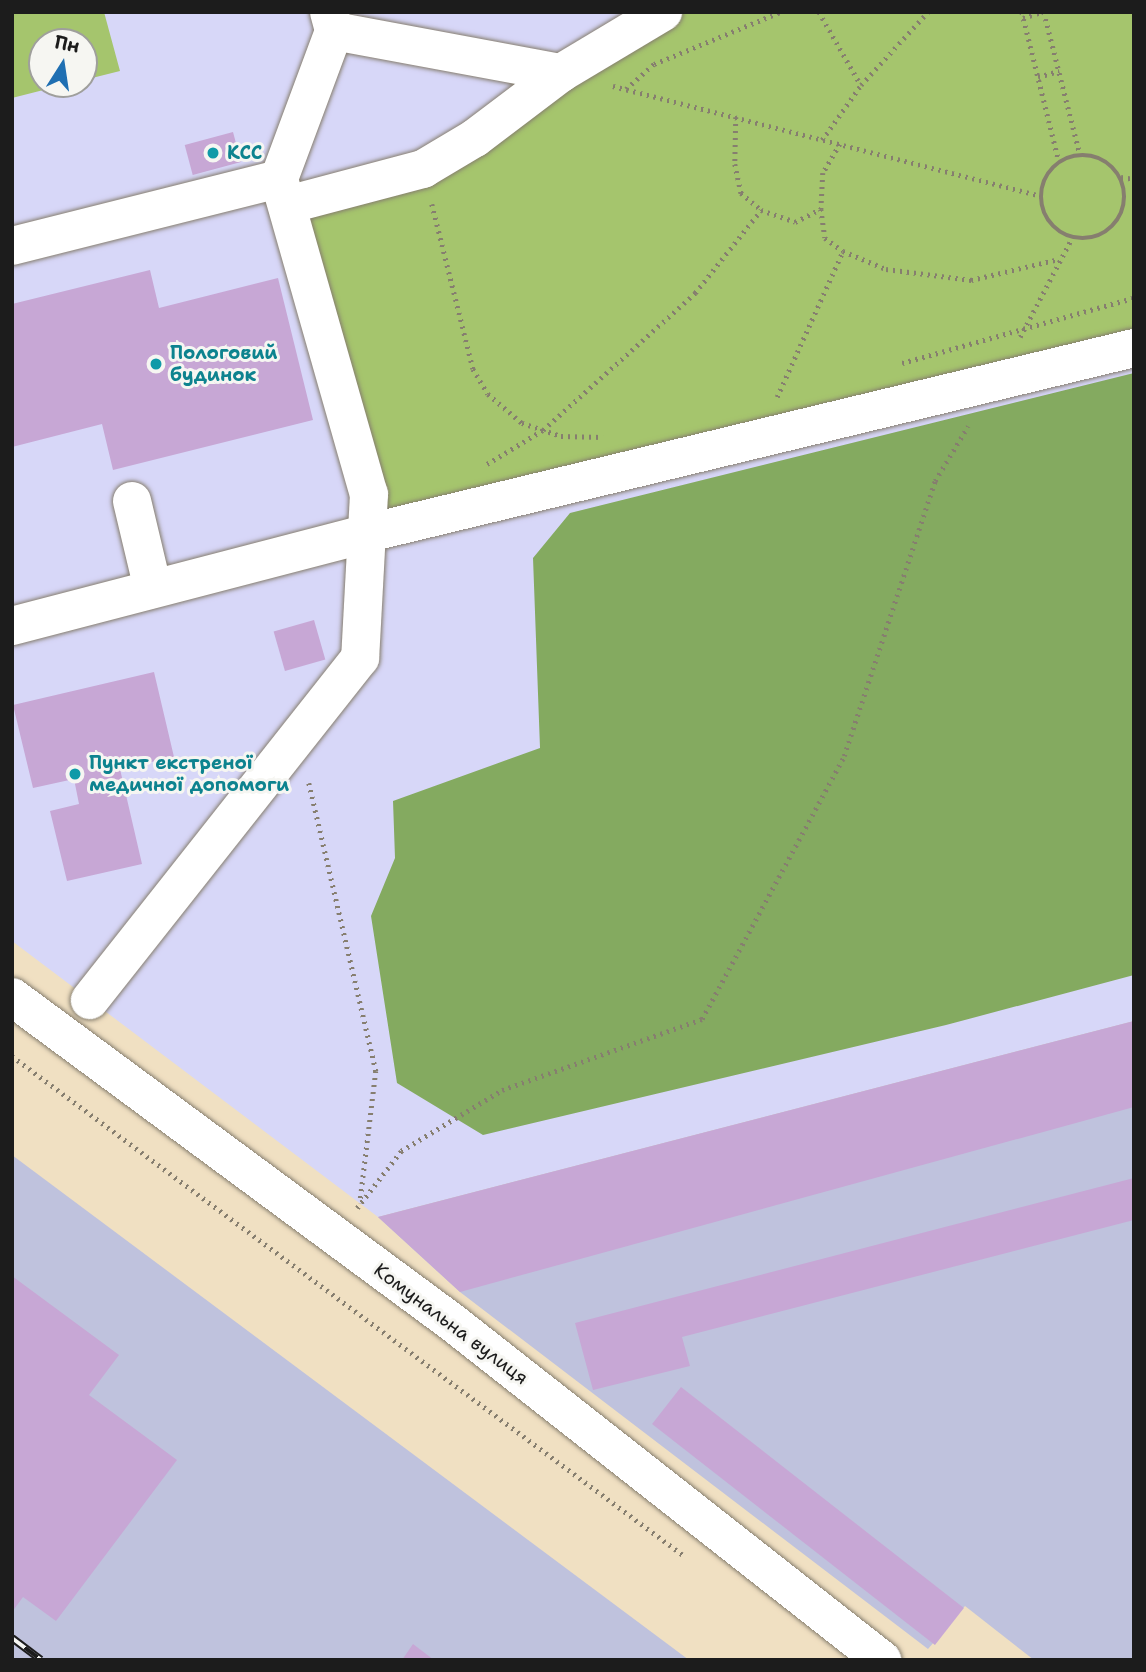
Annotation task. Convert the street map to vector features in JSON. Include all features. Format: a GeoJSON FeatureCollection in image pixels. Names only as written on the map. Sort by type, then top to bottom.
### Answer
{"type":"FeatureCollection","features":[{"type":"Feature","properties":{"kind":"street"},"geometry":{"type":"LineString","coordinates":[[12,246],[283,192],[423,169],[475,138],[561,72],[663,12]]}},
{"type":"Feature","properties":{"kind":"street"},"geometry":{"type":"LineString","coordinates":[[90,1000],[360,658],[364,534],[369,494],[283,192],[332,22],[561,72]]}},
{"type":"Feature","properties":{"kind":"street"},"geometry":{"type":"LineString","coordinates":[[12,626],[364,534],[1134,348]]}},
{"type":"Feature","properties":{"kind":"street"},"geometry":{"type":"LineString","coordinates":[[132,501],[153,589]]}},
{"type":"Feature","properties":{"kind":"street","name":"Комунальна вулиця"},"geometry":{"type":"LineString","coordinates":[[12,997],[335,1236],[882,1660]]}},
{"type":"Feature","properties":{"kind":"path"},"geometry":{"type":"LineString","coordinates":[[626,89],[654,64],[780,12]]}},
{"type":"Feature","properties":{"kind":"path"},"geometry":{"type":"LineString","coordinates":[[819,12],[861,85]]}},
{"type":"Feature","properties":{"kind":"path"},"geometry":{"type":"LineString","coordinates":[[822,140],[861,85],[928,12]]}},
{"type":"Feature","properties":{"kind":"path"},"geometry":{"type":"LineString","coordinates":[[1059,161],[1023,15],[1043,12],[1080,154]]}},
{"type":"Feature","properties":{"kind":"path"},"geometry":{"type":"LineString","coordinates":[[1038,77],[1059,71]]}},
{"type":"Feature","properties":{"kind":"path"},"geometry":{"type":"LineString","coordinates":[[561,72],[1042,196]]}},
{"type":"Feature","properties":{"kind":"path"},"geometry":{"type":"LineString","coordinates":[[736,117],[735,164],[741,193],[761,210],[795,222],[821,209]]}},
{"type":"Feature","properties":{"kind":"path"},"geometry":{"type":"LineString","coordinates":[[840,144],[823,173],[821,209],[825,238],[843,251],[886,269],[971,280],[1059,259]]}},
{"type":"Feature","properties":{"kind":"path"},"geometry":{"type":"LineString","coordinates":[[1121,177],[1126,202],[1115,226],[1095,238],[1072,238],[1050,224],[1042,196],[1043,181],[1059,161],[1080,154],[1098,156],[1121,177],[1134,179]]}},
{"type":"Feature","properties":{"kind":"path"},"geometry":{"type":"LineString","coordinates":[[423,169],[472,369],[488,394],[522,423],[561,436],[614,437]]}},
{"type":"Feature","properties":{"kind":"path"},"geometry":{"type":"LineString","coordinates":[[478,473],[543,429],[695,293],[761,210]]}},
{"type":"Feature","properties":{"kind":"path"},"geometry":{"type":"LineString","coordinates":[[335,1236],[401,1151],[502,1090],[702,1018],[844,756],[935,481],[995,382],[1072,238]]}},
{"type":"Feature","properties":{"kind":"path"},"geometry":{"type":"LineString","coordinates":[[777,398],[843,251]]}},
{"type":"Feature","properties":{"kind":"path"},"geometry":{"type":"LineString","coordinates":[[894,365],[1134,298]]}},
{"type":"Feature","properties":{"kind":"path"},"geometry":{"type":"LineString","coordinates":[[765,401],[790,394]]}},
{"type":"Feature","properties":{"kind":"path"},"geometry":{"type":"LineString","coordinates":[[306,774],[376,1071],[360,1204]]}},
{"type":"Feature","properties":{"kind":"path"},"geometry":{"type":"LineString","coordinates":[[12,1056],[691,1560]]}},
{"type":"Feature","properties":{"kind":"shaded area"},"geometry":{"type":"Polygon","coordinates":[[[12,12],[1134,12],[1134,1021],[378,1217],[12,941],[12,12]]]}},
{"type":"Feature","properties":{"kind":"shaded area"},"geometry":{"type":"Polygon","coordinates":[[[1134,1021],[1134,1660],[1034,1660],[965,1606],[928,1649],[460,1292],[378,1217],[1134,1021]]]}},
{"type":"Feature","properties":{"kind":"shaded area"},"geometry":{"type":"Polygon","coordinates":[[[12,1155],[689,1660],[12,1660],[12,1155]]]}},
{"type":"Feature","properties":{"kind":"green space"},"geometry":{"type":"Polygon","coordinates":[[[12,12],[104,12],[120,71],[98,76],[98,28],[28,28],[28,94],[12,98],[12,12]]]}},
{"type":"Feature","properties":{"kind":"green space"},"geometry":{"type":"Polygon","coordinates":[[[663,12],[1134,12],[1134,348],[364,534],[287,205],[423,169],[663,12]]]}},
{"type":"Feature","properties":{"kind":"green space"},"geometry":{"type":"Polygon","coordinates":[[[1134,373],[1134,975],[946,1025],[483,1135],[397,1083],[371,916],[395,858],[393,801],[540,748],[533,558],[570,513],[1134,373]]]}},
{"type":"Feature","properties":{"kind":"building","name":"КСС"},"geometry":{"type":"Polygon","coordinates":[[[233,132],[241,162],[193,175],[185,145],[233,132]]]}},
{"type":"Feature","properties":{"kind":"building","name":"Пологовий будинок"},"geometry":{"type":"Polygon","coordinates":[[[150,270],[159,308],[278,278],[313,420],[113,470],[102,424],[12,447],[12,304],[150,270]]]}},
{"type":"Feature","properties":{"kind":"building"},"geometry":{"type":"Polygon","coordinates":[[[314,620],[325,659],[285,671],[274,632],[314,620]]]}},
{"type":"Feature","properties":{"kind":"building","name":"Пункт екстреної медичної допомоги"},"geometry":{"type":"Polygon","coordinates":[[[154,672],[174,757],[120,769],[142,864],[67,881],[50,811],[79,804],[74,779],[33,788],[13,705],[154,672]]]}},
{"type":"Feature","properties":{"kind":"building"},"geometry":{"type":"Polygon","coordinates":[[[1134,1021],[1134,1107],[460,1292],[378,1217],[1134,1021]]]}},
{"type":"Feature","properties":{"kind":"building"},"geometry":{"type":"Polygon","coordinates":[[[1134,1178],[1134,1220],[682,1337],[690,1366],[593,1390],[575,1323],[1134,1178]]]}},
{"type":"Feature","properties":{"kind":"building"},"geometry":{"type":"Polygon","coordinates":[[[12,1276],[119,1355],[89,1395],[177,1460],[56,1621],[23,1597],[12,1612],[12,1276]]]}},
{"type":"Feature","properties":{"kind":"building"},"geometry":{"type":"Polygon","coordinates":[[[681,1387],[964,1608],[935,1645],[652,1424],[681,1387]]]}},
{"type":"Feature","properties":{"kind":"building"},"geometry":{"type":"Polygon","coordinates":[[[413,1644],[434,1660],[402,1660],[413,1644]]]}},
{"type":"Feature","properties":{"kind":"railway"},"geometry":{"type":"LineString","coordinates":[[12,1638],[41,1660]]}},
{"type":"Feature","properties":{"kind":"place","name":"КСС"},"geometry":{"type":"Point","coordinates":[213,153]}},
{"type":"Feature","properties":{"kind":"place","name":"Пологовий будинок"},"geometry":{"type":"Point","coordinates":[156,364]}},
{"type":"Feature","properties":{"kind":"place","name":"Пункт екстреної медичної допомоги"},"geometry":{"type":"Point","coordinates":[75,774]}}]}
